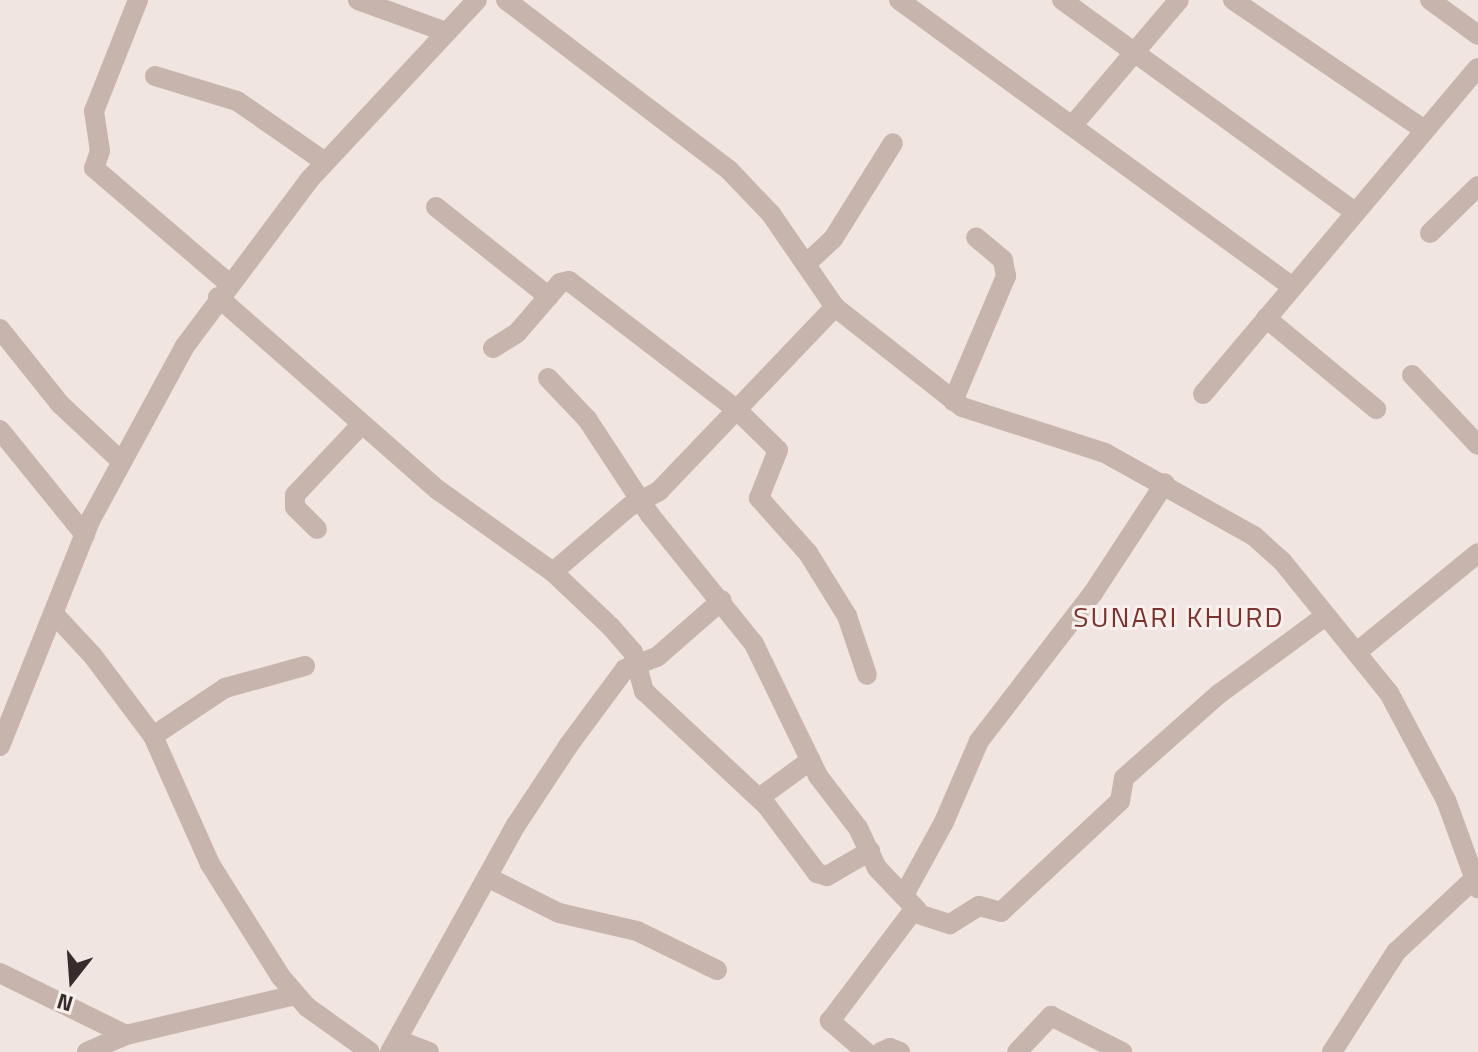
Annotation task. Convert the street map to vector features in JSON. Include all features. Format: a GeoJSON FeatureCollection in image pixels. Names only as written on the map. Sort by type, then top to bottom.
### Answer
{"type":"FeatureCollection","features":[{"type":"Feature","properties":{"kind":"street"},"geometry":{"type":"LineString","coordinates":[[138,0],[94,111],[93,130],[100,149],[94,168],[361,425],[462,508],[553,572],[625,641],[648,696],[759,798],[821,875],[870,851]]}},
{"type":"Feature","properties":{"kind":"street"},"geometry":{"type":"LineString","coordinates":[[358,0],[446,32]]}},
{"type":"Feature","properties":{"kind":"street"},"geometry":{"type":"LineString","coordinates":[[0,746],[85,535],[121,461],[223,290],[325,162],[477,0]]}},
{"type":"Feature","properties":{"kind":"street"},"geometry":{"type":"LineString","coordinates":[[506,0],[729,170],[771,214],[835,307],[953,401],[1008,426],[1089,447],[1165,483],[1254,536],[1357,652],[1397,704],[1434,774],[1476,883],[1396,952],[1332,1052]]}},
{"type":"Feature","properties":{"kind":"street"},"geometry":{"type":"LineString","coordinates":[[899,0],[1291,286]]}},
{"type":"Feature","properties":{"kind":"street"},"geometry":{"type":"LineString","coordinates":[[1062,0],[1354,211]]}},
{"type":"Feature","properties":{"kind":"street"},"geometry":{"type":"LineString","coordinates":[[1072,126],[1179,0]]}},
{"type":"Feature","properties":{"kind":"street"},"geometry":{"type":"LineString","coordinates":[[1233,0],[1424,130]]}},
{"type":"Feature","properties":{"kind":"street"},"geometry":{"type":"LineString","coordinates":[[1430,0],[1478,35]]}},
{"type":"Feature","properties":{"kind":"street"},"geometry":{"type":"LineString","coordinates":[[1203,394],[1354,211],[1478,68]]}},
{"type":"Feature","properties":{"kind":"street"},"geometry":{"type":"LineString","coordinates":[[155,76],[237,101],[325,162]]}},
{"type":"Feature","properties":{"kind":"street"},"geometry":{"type":"LineString","coordinates":[[806,264],[833,239],[893,143]]}},
{"type":"Feature","properties":{"kind":"street"},"geometry":{"type":"LineString","coordinates":[[1430,233],[1478,186]]}},
{"type":"Feature","properties":{"kind":"street"},"geometry":{"type":"LineString","coordinates":[[436,207],[549,297]]}},
{"type":"Feature","properties":{"kind":"street"},"geometry":{"type":"LineString","coordinates":[[953,401],[1006,276],[1003,260],[976,237]]}},
{"type":"Feature","properties":{"kind":"street"},"geometry":{"type":"LineString","coordinates":[[493,348],[517,333],[564,280],[573,282],[737,410],[778,450],[759,498],[808,553],[847,616],[867,675]]}},
{"type":"Feature","properties":{"kind":"street"},"geometry":{"type":"LineString","coordinates":[[553,572],[640,500],[659,491],[835,307]]}},
{"type":"Feature","properties":{"kind":"street"},"geometry":{"type":"LineString","coordinates":[[1266,318],[1376,409]]}},
{"type":"Feature","properties":{"kind":"street"},"geometry":{"type":"LineString","coordinates":[[0,329],[60,404],[121,461]]}},
{"type":"Feature","properties":{"kind":"street"},"geometry":{"type":"LineString","coordinates":[[1412,375],[1478,445]]}},
{"type":"Feature","properties":{"kind":"street"},"geometry":{"type":"LineString","coordinates":[[548,378],[597,431],[640,500],[722,600],[772,673],[811,760],[870,851],[877,868],[911,902],[950,924],[979,906],[1001,912],[1120,801],[1124,778],[1219,694],[1325,616]]}},
{"type":"Feature","properties":{"kind":"street"},"geometry":{"type":"LineString","coordinates":[[317,529],[294,505],[295,495],[361,425]]}},
{"type":"Feature","properties":{"kind":"street"},"geometry":{"type":"LineString","coordinates":[[0,430],[85,535]]}},
{"type":"Feature","properties":{"kind":"street"},"geometry":{"type":"LineString","coordinates":[[866,1052],[830,1021],[911,902],[984,733],[1093,593],[1165,483]]}},
{"type":"Feature","properties":{"kind":"street"},"geometry":{"type":"LineString","coordinates":[[1357,652],[1478,553]]}},
{"type":"Feature","properties":{"kind":"street"},"geometry":{"type":"LineString","coordinates":[[429,1052],[394,1046],[487,877],[568,746],[622,673],[635,663],[657,657],[722,600]]}},
{"type":"Feature","properties":{"kind":"street"},"geometry":{"type":"LineString","coordinates":[[54,614],[93,656],[153,736],[210,864],[295,995],[370,1052]]}},
{"type":"Feature","properties":{"kind":"street"},"geometry":{"type":"LineString","coordinates":[[153,736],[225,688],[305,666]]}},
{"type":"Feature","properties":{"kind":"street"},"geometry":{"type":"LineString","coordinates":[[759,798],[811,760]]}},
{"type":"Feature","properties":{"kind":"street"},"geometry":{"type":"LineString","coordinates":[[487,877],[559,913],[637,931],[717,970]]}},
{"type":"Feature","properties":{"kind":"street"},"geometry":{"type":"LineString","coordinates":[[0,973],[126,1035]]}},
{"type":"Feature","properties":{"kind":"street"},"geometry":{"type":"LineString","coordinates":[[87,1052],[126,1035],[295,995]]}},
{"type":"Feature","properties":{"kind":"street"},"geometry":{"type":"LineString","coordinates":[[1017,1052],[1051,1016],[1122,1052]]}},
{"type":"Feature","properties":{"kind":"street"},"geometry":{"type":"LineString","coordinates":[[881,1052],[900,1052]]}},
{"type":"Feature","properties":{"kind":"district","name":"SUNARI KHURD"},"geometry":{"type":"Point","coordinates":[1179,617]}}]}
